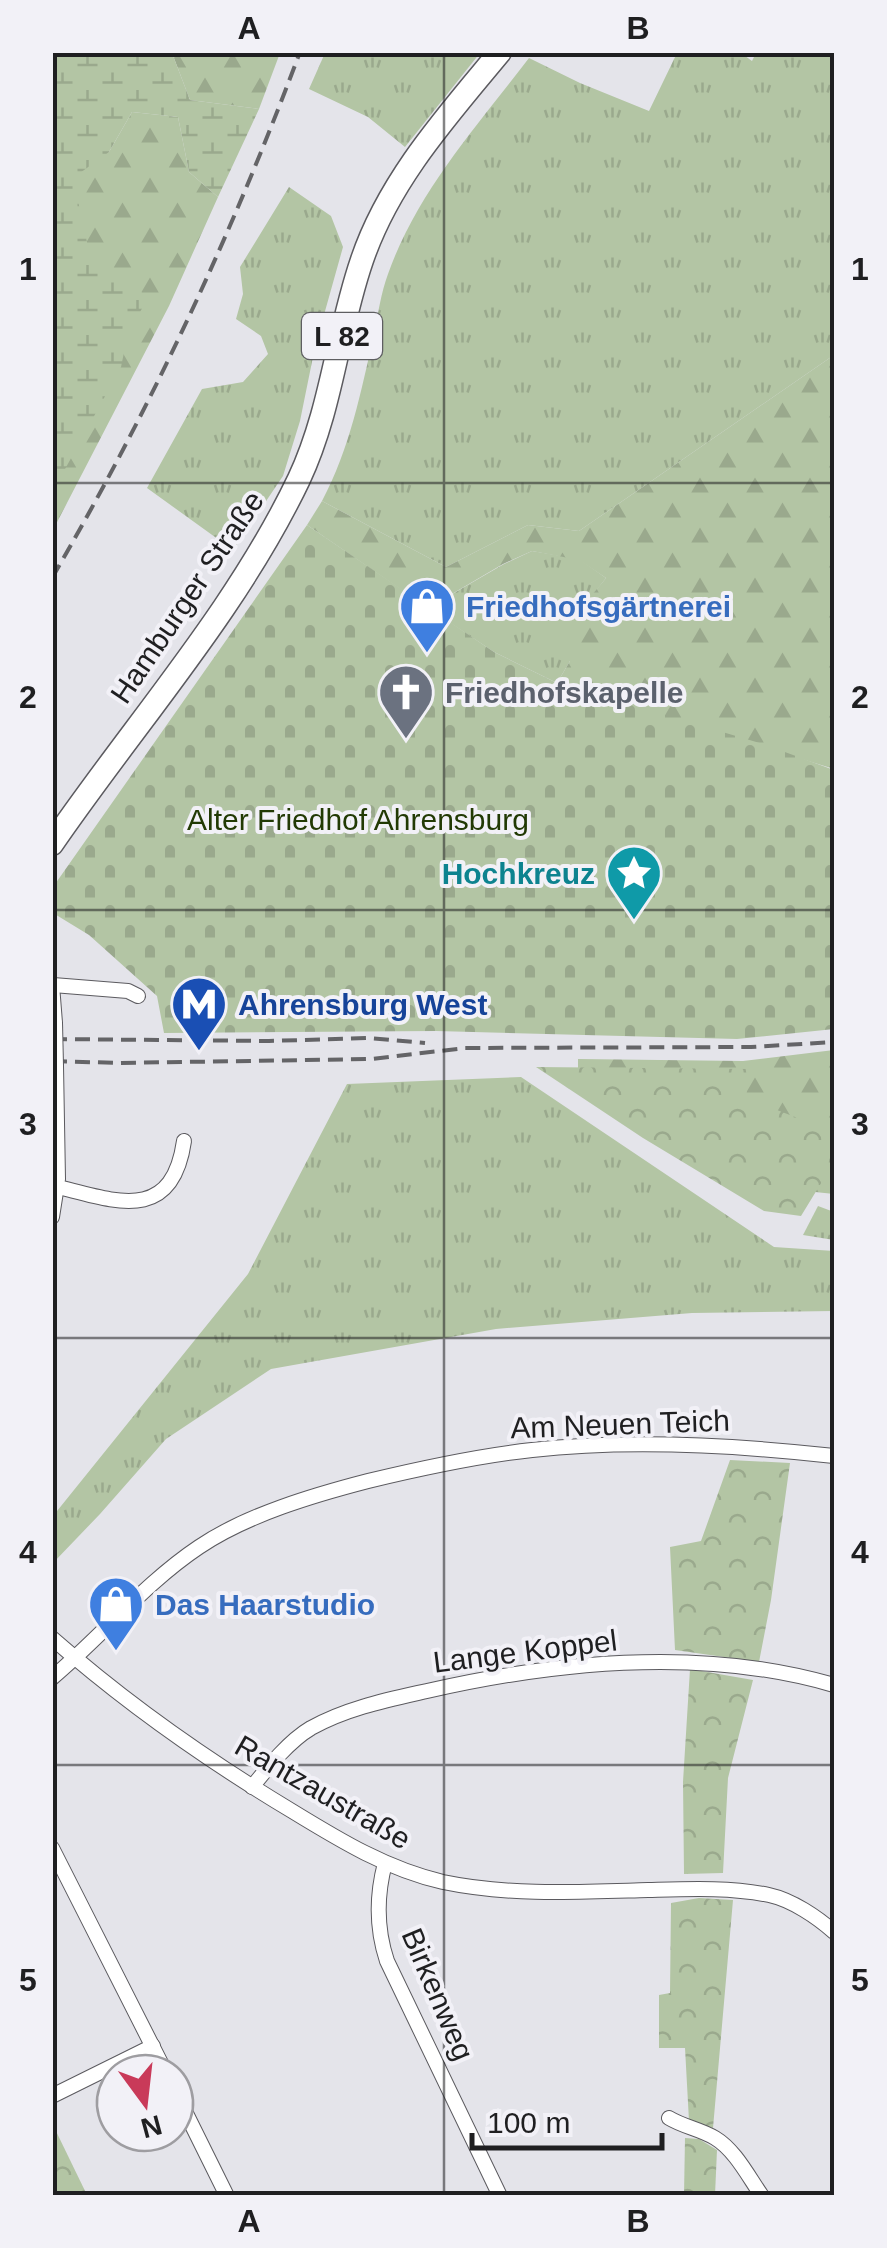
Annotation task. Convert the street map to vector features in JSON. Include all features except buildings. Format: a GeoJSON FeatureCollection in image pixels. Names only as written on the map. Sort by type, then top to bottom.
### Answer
{"type":"FeatureCollection","features":[{"type":"Feature","properties":{"kind":"main road","name":"Hamburger Straße"},"geometry":{"type":"LineString","coordinates":[[52,844],[265,544],[308,458],[326,402],[353,288],[376,223],[420,152],[500,52]]}},
{"type":"Feature","properties":{"kind":"street"},"geometry":{"type":"LineString","coordinates":[[52,1218],[58,1187],[52,985],[112,989],[138,996]]}},
{"type":"Feature","properties":{"kind":"street"},"geometry":{"type":"LineString","coordinates":[[58,1187],[120,1203],[146,1199],[171,1178],[184,1141]]}},
{"type":"Feature","properties":{"kind":"street","name":"Am Neuen Teich"},"geometry":{"type":"LineString","coordinates":[[52,1678],[155,1582],[201,1545],[325,1492],[429,1466],[533,1450],[675,1446],[834,1456]]}},
{"type":"Feature","properties":{"kind":"street","name":"Rantzaustraße"},"geometry":{"type":"LineString","coordinates":[[52,1638],[148,1718],[252,1787],[358,1852],[384,1863],[444,1882],[528,1892],[697,1890],[772,1896],[806,1912],[834,1932]]}},
{"type":"Feature","properties":{"kind":"street","name":"Lange Koppel"},"geometry":{"type":"LineString","coordinates":[[252,1787],[306,1731],[343,1712],[475,1680],[557,1668],[683,1661],[834,1685]]}},
{"type":"Feature","properties":{"kind":"street"},"geometry":{"type":"LineString","coordinates":[[52,1848],[156,2053]]}},
{"type":"Feature","properties":{"kind":"street","name":"Birkenweg"},"geometry":{"type":"LineString","coordinates":[[384,1863],[378,1918],[387,1961],[500,2196]]}},
{"type":"Feature","properties":{"kind":"street"},"geometry":{"type":"LineString","coordinates":[[52,2096],[152,2046]]}},
{"type":"Feature","properties":{"kind":"street"},"geometry":{"type":"LineString","coordinates":[[669,2118],[715,2138],[762,2196]]}},
{"type":"Feature","properties":{"kind":"street"},"geometry":{"type":"LineString","coordinates":[[195,2131],[227,2196]]}},
{"type":"Feature","properties":{"kind":"green space"},"geometry":{"type":"Polygon","coordinates":[[[53,52],[172,53],[190,100],[259,109],[218,197],[189,172],[178,117],[132,112],[109,152],[73,178],[88,247],[148,298],[128,333],[121,367],[53,491],[53,52]]]}},
{"type":"Feature","properties":{"kind":"green space"},"geometry":{"type":"Polygon","coordinates":[[[325,52],[480,53],[405,147],[368,117],[309,89],[325,52]]]}},
{"type":"Feature","properties":{"kind":"green space"},"geometry":{"type":"Polygon","coordinates":[[[172,53],[280,53],[259,109],[190,100],[172,53]]]}},
{"type":"Feature","properties":{"kind":"green space"},"geometry":{"type":"Polygon","coordinates":[[[677,53],[741,53],[752,61],[756,53],[834,53],[834,355],[579,531],[528,525],[446,567],[322,501],[347,440],[383,289],[400,244],[450,161],[529,58],[649,111],[677,53]]]}},
{"type":"Feature","properties":{"kind":"green space"},"geometry":{"type":"Polygon","coordinates":[[[132,112],[178,117],[189,172],[218,197],[169,306],[53,530],[53,165],[109,152],[132,112]]]}},
{"type":"Feature","properties":{"kind":"green space"},"geometry":{"type":"Polygon","coordinates":[[[289,187],[331,216],[343,247],[283,476],[233,550],[147,488],[202,389],[243,382],[268,354],[261,336],[236,319],[243,294],[240,267],[289,187]]]}},
{"type":"Feature","properties":{"kind":"green space"},"geometry":{"type":"Polygon","coordinates":[[[834,355],[834,769],[557,683],[570,661],[572,626],[606,578],[579,560],[532,551],[428,608],[307,525],[322,501],[446,567],[528,525],[579,531],[834,355]]]}},
{"type":"Feature","properties":{"kind":"green space","name":"Alter Friedhof Ahrensburg"},"geometry":{"type":"Polygon","coordinates":[[[307,525],[494,652],[557,683],[763,744],[834,770],[834,1029],[737,1039],[436,1031],[164,1033],[157,996],[89,935],[53,913],[53,887],[307,525]]]}},
{"type":"Feature","properties":{"kind":"green space"},"geometry":{"type":"Polygon","coordinates":[[[532,551],[579,559],[606,578],[578,614],[570,661],[557,683],[494,652],[428,608],[532,551]]]}},
{"type":"Feature","properties":{"kind":"green space"},"geometry":{"type":"Polygon","coordinates":[[[834,1050],[834,1194],[815,1192],[578,1079],[578,1059],[743,1061],[834,1050]]]}},
{"type":"Feature","properties":{"kind":"green space"},"geometry":{"type":"Polygon","coordinates":[[[536,1067],[749,1069],[746,1098],[834,1132],[834,1162],[801,1216],[764,1211],[536,1067]]]}},
{"type":"Feature","properties":{"kind":"green space"},"geometry":{"type":"Polygon","coordinates":[[[521,1077],[774,1247],[834,1251],[834,1311],[692,1313],[496,1329],[271,1369],[166,1439],[53,1563],[53,1516],[248,1274],[347,1084],[521,1077]]]}},
{"type":"Feature","properties":{"kind":"green space"},"geometry":{"type":"Polygon","coordinates":[[[818,1206],[834,1212],[834,1240],[803,1235],[818,1206]]]}},
{"type":"Feature","properties":{"kind":"green space"},"geometry":{"type":"Polygon","coordinates":[[[730,1460],[790,1463],[759,1662],[675,1650],[670,1547],[701,1541],[730,1460]]]}},
{"type":"Feature","properties":{"kind":"green space"},"geometry":{"type":"Polygon","coordinates":[[[690,1669],[753,1680],[728,1778],[723,1873],[684,1874],[683,1782],[690,1669]]]}},
{"type":"Feature","properties":{"kind":"green space"},"geometry":{"type":"Polygon","coordinates":[[[699,1898],[733,1900],[713,2128],[689,2121],[685,2048],[659,2048],[659,1995],[670,1993],[671,1903],[699,1898]]]}},
{"type":"Feature","properties":{"kind":"green space"},"geometry":{"type":"Polygon","coordinates":[[[53,2125],[87,2195],[53,2195],[53,2125]]]}},
{"type":"Feature","properties":{"kind":"green space"},"geometry":{"type":"Polygon","coordinates":[[[685,2138],[699,2139],[717,2150],[715,2195],[684,2195],[685,2138]]]}},
{"type":"Feature","properties":{"kind":"railway"},"geometry":{"type":"LineString","coordinates":[[52,578],[156,386],[246,187],[300,52]]}},
{"type":"Feature","properties":{"kind":"railway"},"geometry":{"type":"LineString","coordinates":[[52,1039],[369,1038],[425,1043]]}},
{"type":"Feature","properties":{"kind":"railway"},"geometry":{"type":"LineString","coordinates":[[52,1061],[371,1059],[465,1048],[751,1047],[834,1042]]}},
{"type":"Feature","properties":{"kind":"place","name":"Friedhofsgärtnerei"},"geometry":{"type":"Point","coordinates":[427,655]}},
{"type":"Feature","properties":{"kind":"place","name":"Friedhofskapelle"},"geometry":{"type":"Point","coordinates":[406,741]}},
{"type":"Feature","properties":{"kind":"place","name":"Hochkreuz"},"geometry":{"type":"Point","coordinates":[634,922]}},
{"type":"Feature","properties":{"kind":"place","name":"Ahrensburg West"},"geometry":{"type":"Point","coordinates":[199,1053]}},
{"type":"Feature","properties":{"kind":"place","name":"Das Haarstudio"},"geometry":{"type":"Point","coordinates":[116,1653]}}]}
